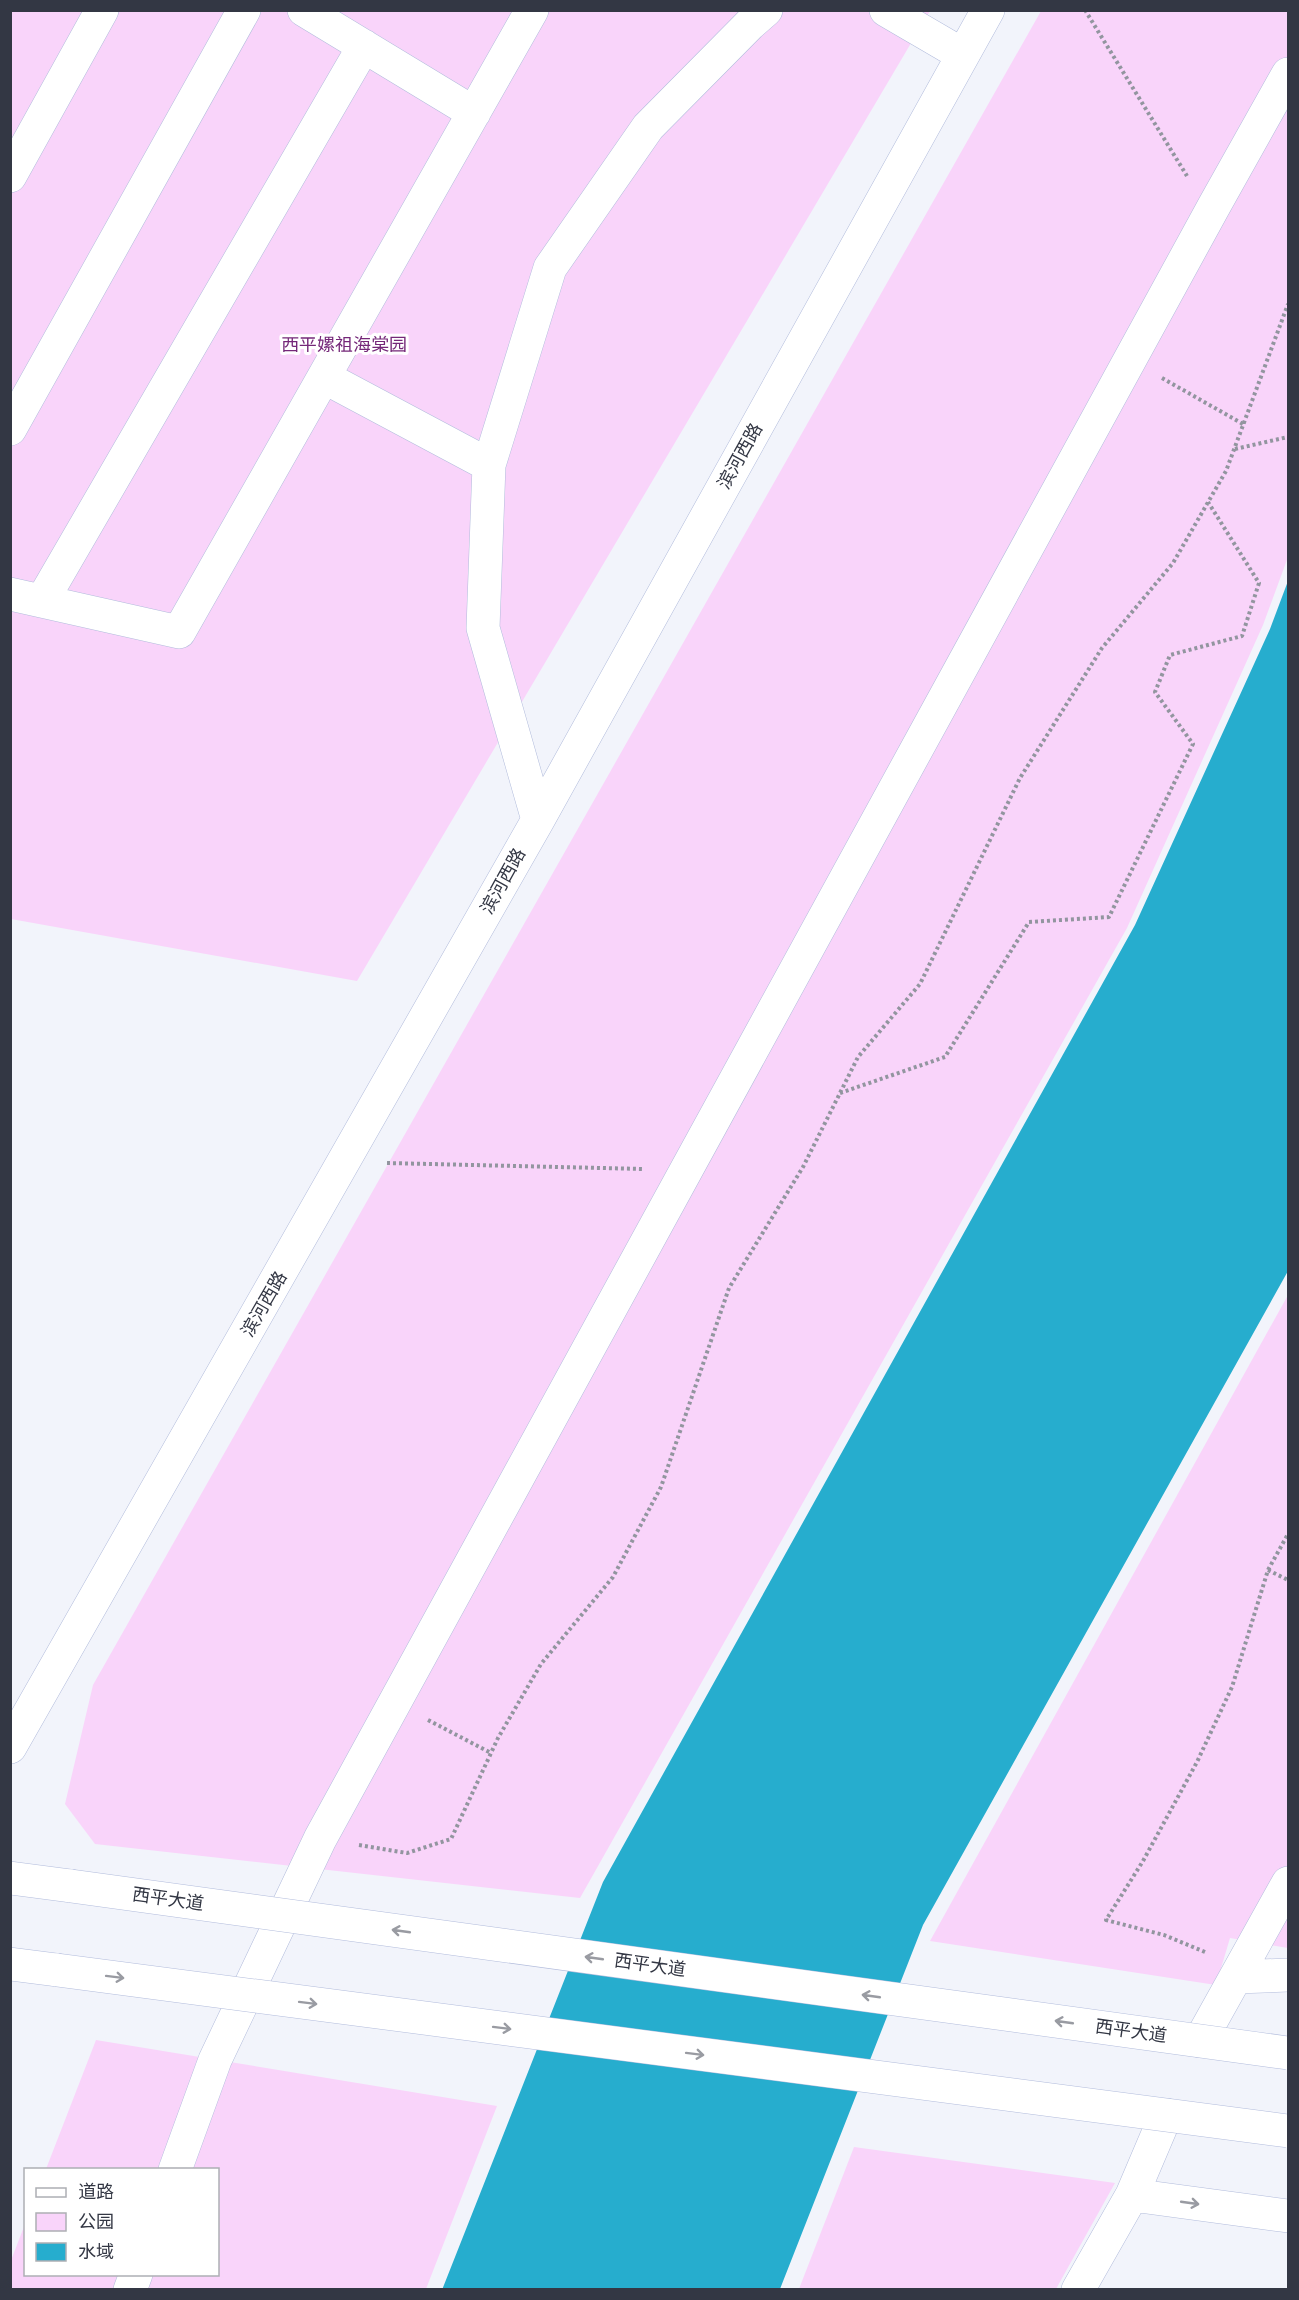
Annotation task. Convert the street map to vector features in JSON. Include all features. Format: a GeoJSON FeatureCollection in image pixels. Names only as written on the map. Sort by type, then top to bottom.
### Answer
{"type":"FeatureCollection","features":[{"type":"Feature","properties":{"kind":"street"},"geometry":{"type":"LineString","coordinates":[[10,176],[102,10]]}},
{"type":"Feature","properties":{"kind":"street"},"geometry":{"type":"LineString","coordinates":[[10,429],[244,10]]}},
{"type":"Feature","properties":{"kind":"street"},"geometry":{"type":"LineString","coordinates":[[304,10],[474,113]]}},
{"type":"Feature","properties":{"kind":"street"},"geometry":{"type":"LineString","coordinates":[[10,594],[178,632],[532,10]]}},
{"type":"Feature","properties":{"kind":"street"},"geometry":{"type":"LineString","coordinates":[[538,820],[483,628],[489,465],[550,268],[648,127],[766,10]]}},
{"type":"Feature","properties":{"kind":"street"},"geometry":{"type":"LineString","coordinates":[[886,10],[963,55]]}},
{"type":"Feature","properties":{"kind":"street","name":"滨河西路"},"geometry":{"type":"LineString","coordinates":[[10,1747],[538,820],[988,10]]}},
{"type":"Feature","properties":{"kind":"street"},"geometry":{"type":"LineString","coordinates":[[42,601],[364,46]]}},
{"type":"Feature","properties":{"kind":"street"},"geometry":{"type":"LineString","coordinates":[[175,2168],[215,2060],[320,1839],[1288,74]]}},
{"type":"Feature","properties":{"kind":"street"},"geometry":{"type":"LineString","coordinates":[[324,377],[489,465]]}},
{"type":"Feature","properties":{"kind":"street","name":"西平大道"},"geometry":{"type":"LineString","coordinates":[[10,1878],[1288,2053]]}},
{"type":"Feature","properties":{"kind":"street"},"geometry":{"type":"LineString","coordinates":[[1200,2041],[1288,1883]]}},
{"type":"Feature","properties":{"kind":"street"},"geometry":{"type":"LineString","coordinates":[[10,1964],[1288,2131]]}},
{"type":"Feature","properties":{"kind":"street"},"geometry":{"type":"LineString","coordinates":[[1239,1972],[1288,1975]]}},
{"type":"Feature","properties":{"kind":"street"},"geometry":{"type":"LineString","coordinates":[[1078,2289],[1132,2195],[1166,2115]]}},
{"type":"Feature","properties":{"kind":"street"},"geometry":{"type":"LineString","coordinates":[[1132,2195],[1288,2216]]}},
{"type":"Feature","properties":{"kind":"path"},"geometry":{"type":"LineString","coordinates":[[1086,10],[1196,190],[1214,206]]}},
{"type":"Feature","properties":{"kind":"path"},"geometry":{"type":"LineString","coordinates":[[320,1839],[407,1853],[452,1839],[491,1753],[541,1664],[613,1577],[661,1487],[729,1288],[803,1167],[858,1057],[920,984],[1015,788],[1102,648],[1173,563],[1226,471],[1288,304]]}},
{"type":"Feature","properties":{"kind":"path"},"geometry":{"type":"LineString","coordinates":[[1130,360],[1243,424]]}},
{"type":"Feature","properties":{"kind":"path"},"geometry":{"type":"LineString","coordinates":[[1234,449],[1288,437]]}},
{"type":"Feature","properties":{"kind":"path"},"geometry":{"type":"LineString","coordinates":[[839,1094],[945,1057],[1029,922],[1109,917],[1193,744],[1155,692],[1170,655],[1242,636],[1259,583],[1208,502]]}},
{"type":"Feature","properties":{"kind":"path"},"geometry":{"type":"LineString","coordinates":[[345,1162],[687,1170]]}},
{"type":"Feature","properties":{"kind":"path"},"geometry":{"type":"LineString","coordinates":[[1239,1972],[1164,1935],[1106,1920],[1149,1851],[1197,1762],[1232,1687],[1268,1570],[1288,1534]]}},
{"type":"Feature","properties":{"kind":"path"},"geometry":{"type":"LineString","coordinates":[[1268,1570],[1288,1580]]}},
{"type":"Feature","properties":{"kind":"path"},"geometry":{"type":"LineString","coordinates":[[395,1702],[491,1753]]}},
{"type":"Feature","properties":{"kind":"green space","name":"西平嫘祖海棠园"},"geometry":{"type":"Polygon","coordinates":[[[10,11],[930,11],[357,981],[11,919],[10,11]]]}},
{"type":"Feature","properties":{"kind":"green space"},"geometry":{"type":"Polygon","coordinates":[[[1041,11],[1288,11],[1288,557],[1263,625],[1127,928],[580,1898],[95,1844],[65,1804],[93,1685],[1041,11]]]}},
{"type":"Feature","properties":{"kind":"green space"},"geometry":{"type":"Polygon","coordinates":[[[1288,1295],[1288,1948],[1230,1938],[1216,1985],[930,1941],[1288,1295]]]}},
{"type":"Feature","properties":{"kind":"green space"},"geometry":{"type":"Polygon","coordinates":[[[96,2040],[497,2106],[426,2289],[11,2289],[10,2263],[24,2227],[24,2276],[219,2276],[219,2168],[46,2168],[96,2040]]]}},
{"type":"Feature","properties":{"kind":"green space"},"geometry":{"type":"Polygon","coordinates":[[[854,2147],[1115,2183],[1056,2289],[799,2289],[854,2147]]]}},
{"type":"Feature","properties":{"kind":"water"},"geometry":{"type":"Polygon","coordinates":[[[1288,581],[1288,1271],[923,1925],[780,2289],[442,2290],[603,1882],[1135,925],[1270,629],[1288,581]]]}}]}
